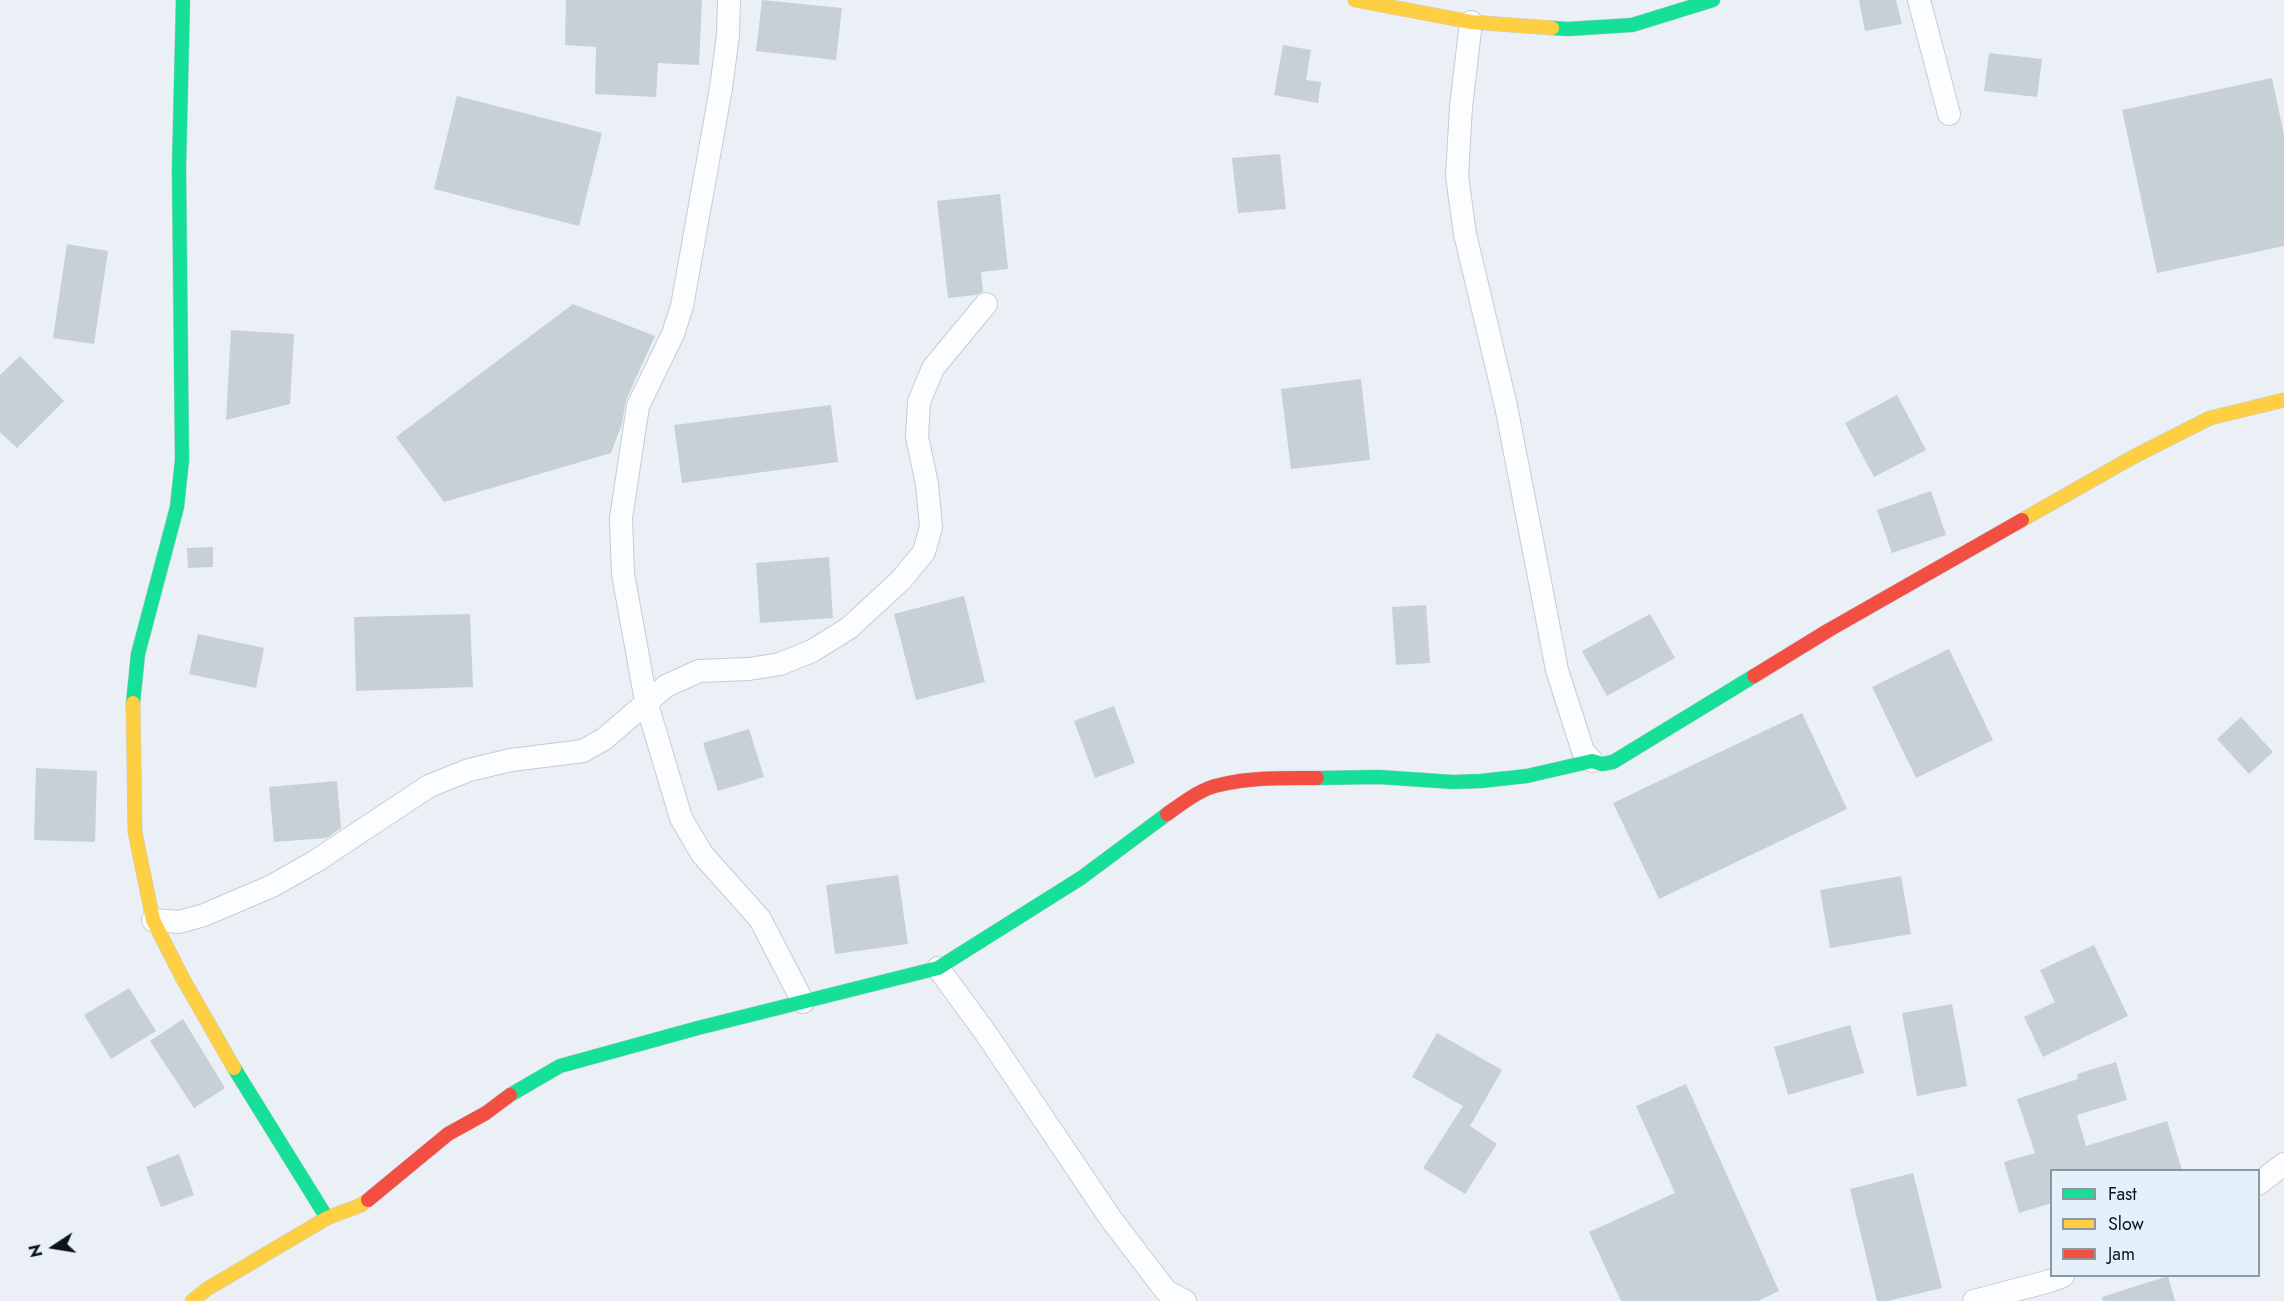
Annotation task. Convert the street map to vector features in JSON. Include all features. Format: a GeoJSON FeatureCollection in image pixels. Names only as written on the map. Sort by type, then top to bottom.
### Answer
{"type":"FeatureCollection","features":[{"type":"Feature","properties":{"kind":"street"},"geometry":{"type":"LineString","coordinates":[[183,0],[179,168],[182,460],[177,507],[138,654],[132,711],[135,832],[153,920],[217,1038],[327,1218]]}},
{"type":"Feature","properties":{"kind":"street"},"geometry":{"type":"LineString","coordinates":[[729,0],[728,35],[721,88],[682,306],[673,334],[638,406],[621,519],[623,574],[646,701],[681,818],[702,854],[760,919],[803,1002]]}},
{"type":"Feature","properties":{"kind":"street"},"geometry":{"type":"LineString","coordinates":[[1355,0],[1471,22],[1568,29],[1632,26],[1713,0]]}},
{"type":"Feature","properties":{"kind":"street"},"geometry":{"type":"LineString","coordinates":[[1919,0],[1949,114]]}},
{"type":"Feature","properties":{"kind":"street"},"geometry":{"type":"LineString","coordinates":[[1471,22],[1461,106],[1457,176],[1465,234],[1506,406],[1557,670],[1583,750],[1592,761]]}},
{"type":"Feature","properties":{"kind":"street"},"geometry":{"type":"LineString","coordinates":[[153,920],[179,922],[204,915],[272,886],[316,861],[429,786],[459,774],[511,760],[583,751],[604,739],[666,686],[699,671],[749,669],[780,664],[812,651],[849,628],[901,580],[924,552],[931,527],[927,484],[917,437],[919,402],[933,368],[986,304]]}},
{"type":"Feature","properties":{"kind":"street"},"geometry":{"type":"LineString","coordinates":[[192,1301],[207,1289],[327,1218],[361,1205],[448,1134],[486,1113],[523,1086],[560,1066],[938,968],[1081,878],[1188,799],[1218,785],[1272,778],[1378,777],[1453,782],[1481,781],[1527,776],[1592,761],[1602,764],[1613,762],[1839,624],[2133,457],[2210,418],[2284,400]]}},
{"type":"Feature","properties":{"kind":"street"},"geometry":{"type":"LineString","coordinates":[[938,968],[985,1032],[1111,1219],[1166,1291],[1185,1301]]}},
{"type":"Feature","properties":{"kind":"street"},"geometry":{"type":"LineString","coordinates":[[2260,1183],[2284,1164]]}},
{"type":"Feature","properties":{"kind":"street"},"geometry":{"type":"LineString","coordinates":[[1974,1301],[2059,1277]]}},
{"type":"Feature","properties":{"kind":"building"},"geometry":{"type":"Polygon","coordinates":[[[566,0],[702,0],[699,65],[658,63],[656,97],[595,94],[596,47],[565,45],[566,0]]]}},
{"type":"Feature","properties":{"kind":"building"},"geometry":{"type":"Polygon","coordinates":[[[762,0],[842,8],[836,60],[756,51],[762,0]]]}},
{"type":"Feature","properties":{"kind":"building"},"geometry":{"type":"Polygon","coordinates":[[[1859,0],[1896,0],[1902,24],[1865,31],[1859,0]]]}},
{"type":"Feature","properties":{"kind":"building"},"geometry":{"type":"Polygon","coordinates":[[[1283,45],[1311,50],[1306,80],[1321,82],[1318,103],[1274,95],[1283,45]]]}},
{"type":"Feature","properties":{"kind":"building"},"geometry":{"type":"Polygon","coordinates":[[[1989,53],[2042,59],[2037,97],[1984,91],[1989,53]]]}},
{"type":"Feature","properties":{"kind":"building"},"geometry":{"type":"Polygon","coordinates":[[[2272,78],[2284,135],[2284,246],[2157,273],[2122,110],[2272,78]]]}},
{"type":"Feature","properties":{"kind":"building"},"geometry":{"type":"Polygon","coordinates":[[[457,96],[602,133],[579,226],[434,189],[457,96]]]}},
{"type":"Feature","properties":{"kind":"building"},"geometry":{"type":"Polygon","coordinates":[[[1280,154],[1286,209],[1238,213],[1232,158],[1280,154]]]}},
{"type":"Feature","properties":{"kind":"building"},"geometry":{"type":"Polygon","coordinates":[[[1000,194],[1008,269],[981,272],[983,291],[976,295],[948,298],[937,201],[1000,194]]]}},
{"type":"Feature","properties":{"kind":"building"},"geometry":{"type":"Polygon","coordinates":[[[67,244],[108,251],[94,344],[53,338],[67,244]]]}},
{"type":"Feature","properties":{"kind":"building"},"geometry":{"type":"Polygon","coordinates":[[[573,304],[655,336],[626,400],[622,424],[611,453],[444,502],[396,437],[573,304]]]}},
{"type":"Feature","properties":{"kind":"building"},"geometry":{"type":"Polygon","coordinates":[[[231,330],[294,334],[290,404],[226,420],[231,330]]]}},
{"type":"Feature","properties":{"kind":"building"},"geometry":{"type":"Polygon","coordinates":[[[20,356],[64,401],[17,448],[0,432],[0,375],[20,356]]]}},
{"type":"Feature","properties":{"kind":"building"},"geometry":{"type":"Polygon","coordinates":[[[1361,379],[1370,460],[1291,469],[1281,389],[1361,379]]]}},
{"type":"Feature","properties":{"kind":"building"},"geometry":{"type":"Polygon","coordinates":[[[1897,395],[1926,450],[1874,477],[1845,423],[1897,395]]]}},
{"type":"Feature","properties":{"kind":"building"},"geometry":{"type":"Polygon","coordinates":[[[831,405],[838,462],[682,483],[674,425],[831,405]]]}},
{"type":"Feature","properties":{"kind":"building"},"geometry":{"type":"Polygon","coordinates":[[[1931,491],[1946,535],[1892,553],[1877,510],[1931,491]]]}},
{"type":"Feature","properties":{"kind":"building"},"geometry":{"type":"Polygon","coordinates":[[[213,547],[213,567],[188,568],[187,548],[213,547]]]}},
{"type":"Feature","properties":{"kind":"building"},"geometry":{"type":"Polygon","coordinates":[[[829,557],[833,618],[760,623],[756,563],[829,557]]]}},
{"type":"Feature","properties":{"kind":"building"},"geometry":{"type":"Polygon","coordinates":[[[964,596],[985,682],[916,700],[894,614],[964,596]]]}},
{"type":"Feature","properties":{"kind":"building"},"geometry":{"type":"Polygon","coordinates":[[[1426,605],[1430,663],[1396,665],[1392,607],[1426,605]]]}},
{"type":"Feature","properties":{"kind":"building"},"geometry":{"type":"Polygon","coordinates":[[[470,614],[473,687],[356,691],[354,617],[470,614]]]}},
{"type":"Feature","properties":{"kind":"building"},"geometry":{"type":"Polygon","coordinates":[[[1650,614],[1675,658],[1607,696],[1582,651],[1650,614]]]}},
{"type":"Feature","properties":{"kind":"building"},"geometry":{"type":"Polygon","coordinates":[[[198,634],[264,648],[256,688],[189,674],[198,634]]]}},
{"type":"Feature","properties":{"kind":"building"},"geometry":{"type":"Polygon","coordinates":[[[1949,649],[1993,740],[1916,778],[1872,687],[1949,649]]]}},
{"type":"Feature","properties":{"kind":"building"},"geometry":{"type":"Polygon","coordinates":[[[1114,706],[1135,763],[1095,778],[1074,721],[1114,706]]]}},
{"type":"Feature","properties":{"kind":"building"},"geometry":{"type":"Polygon","coordinates":[[[1802,713],[1847,809],[1659,899],[1613,803],[1802,713]]]}},
{"type":"Feature","properties":{"kind":"building"},"geometry":{"type":"Polygon","coordinates":[[[2241,717],[2273,752],[2249,774],[2217,739],[2241,717]]]}},
{"type":"Feature","properties":{"kind":"building"},"geometry":{"type":"Polygon","coordinates":[[[749,729],[764,777],[718,791],[703,743],[749,729]]]}},
{"type":"Feature","properties":{"kind":"building"},"geometry":{"type":"Polygon","coordinates":[[[36,768],[97,771],[95,842],[34,840],[36,768]]]}},
{"type":"Feature","properties":{"kind":"building"},"geometry":{"type":"Polygon","coordinates":[[[337,781],[341,828],[327,838],[274,842],[269,787],[337,781]]]}},
{"type":"Feature","properties":{"kind":"building"},"geometry":{"type":"Polygon","coordinates":[[[898,875],[908,944],[835,954],[826,885],[898,875]]]}},
{"type":"Feature","properties":{"kind":"building"},"geometry":{"type":"Polygon","coordinates":[[[1901,876],[1911,934],[1830,948],[1820,890],[1901,876]]]}},
{"type":"Feature","properties":{"kind":"building"},"geometry":{"type":"Polygon","coordinates":[[[2094,945],[2128,1016],[2043,1057],[2024,1017],[2055,1002],[2040,970],[2094,945]]]}},
{"type":"Feature","properties":{"kind":"building"},"geometry":{"type":"Polygon","coordinates":[[[129,988],[156,1031],[111,1059],[84,1015],[129,988]]]}},
{"type":"Feature","properties":{"kind":"building"},"geometry":{"type":"Polygon","coordinates":[[[1952,1004],[1967,1086],[1917,1096],[1902,1013],[1952,1004]]]}},
{"type":"Feature","properties":{"kind":"building"},"geometry":{"type":"Polygon","coordinates":[[[183,1019],[225,1088],[194,1108],[150,1041],[183,1019]]]}},
{"type":"Feature","properties":{"kind":"building"},"geometry":{"type":"Polygon","coordinates":[[[1850,1025],[1864,1073],[1788,1095],[1774,1047],[1850,1025]]]}},
{"type":"Feature","properties":{"kind":"building"},"geometry":{"type":"Polygon","coordinates":[[[1437,1033],[1502,1070],[1470,1126],[1497,1144],[1465,1194],[1423,1168],[1463,1106],[1412,1077],[1437,1033]]]}},
{"type":"Feature","properties":{"kind":"building"},"geometry":{"type":"Polygon","coordinates":[[[2116,1062],[2127,1100],[2077,1115],[2086,1146],[2167,1121],[2182,1169],[2050,1169],[2050,1204],[2019,1213],[2004,1162],[2035,1153],[2017,1099],[2078,1079],[2077,1074],[2116,1062]]]}},
{"type":"Feature","properties":{"kind":"building"},"geometry":{"type":"Polygon","coordinates":[[[1686,1084],[1779,1291],[1758,1301],[1621,1301],[1589,1232],[1675,1193],[1636,1106],[1686,1084]]]}},
{"type":"Feature","properties":{"kind":"building"},"geometry":{"type":"Polygon","coordinates":[[[179,1154],[194,1195],[161,1207],[146,1167],[179,1154]]]}},
{"type":"Feature","properties":{"kind":"building"},"geometry":{"type":"Polygon","coordinates":[[[1913,1173],[1942,1288],[1888,1301],[1877,1301],[1850,1189],[1913,1173]]]}},
{"type":"Feature","properties":{"kind":"building"},"geometry":{"type":"Polygon","coordinates":[[[2168,1277],[2175,1301],[2103,1301],[2102,1297],[2168,1277]]]}},
{"type":"Feature","properties":{"kind":"traffic: fast"},"geometry":{"type":"LineString","coordinates":[[133,703],[138,654],[177,507],[182,460],[179,168],[183,0]]}},
{"type":"Feature","properties":{"kind":"traffic: fast"},"geometry":{"type":"LineString","coordinates":[[1552,28],[1632,25],[1713,0]]}},
{"type":"Feature","properties":{"kind":"traffic: fast"},"geometry":{"type":"LineString","coordinates":[[1317,778],[1379,777],[1453,782],[1481,781],[1527,776],[1592,761],[1602,764],[1613,762],[1754,676]]}},
{"type":"Feature","properties":{"kind":"traffic: fast"},"geometry":{"type":"LineString","coordinates":[[510,1095],[560,1066],[698,1028],[938,968],[1081,878],[1167,814]]}},
{"type":"Feature","properties":{"kind":"traffic: fast"},"geometry":{"type":"LineString","coordinates":[[234,1068],[327,1218]]}},
{"type":"Feature","properties":{"kind":"traffic: slow"},"geometry":{"type":"LineString","coordinates":[[1355,0],[1471,22],[1552,28]]}},
{"type":"Feature","properties":{"kind":"traffic: slow"},"geometry":{"type":"LineString","coordinates":[[2022,520],[2133,457],[2210,418],[2284,400]]}},
{"type":"Feature","properties":{"kind":"traffic: slow"},"geometry":{"type":"LineString","coordinates":[[133,703],[135,832],[153,920],[183,979],[234,1068]]}},
{"type":"Feature","properties":{"kind":"traffic: slow"},"geometry":{"type":"LineString","coordinates":[[192,1301],[207,1289],[327,1218],[368,1200]]}},
{"type":"Feature","properties":{"kind":"traffic: jam"},"geometry":{"type":"LineString","coordinates":[[1754,676],[1829,630],[2022,520]]}},
{"type":"Feature","properties":{"kind":"traffic: jam"},"geometry":{"type":"LineString","coordinates":[[1167,814],[1198,793],[1231,782],[1256,779],[1317,778]]}},
{"type":"Feature","properties":{"kind":"traffic: jam"},"geometry":{"type":"LineString","coordinates":[[368,1200],[448,1134],[486,1113],[510,1095]]}}]}
